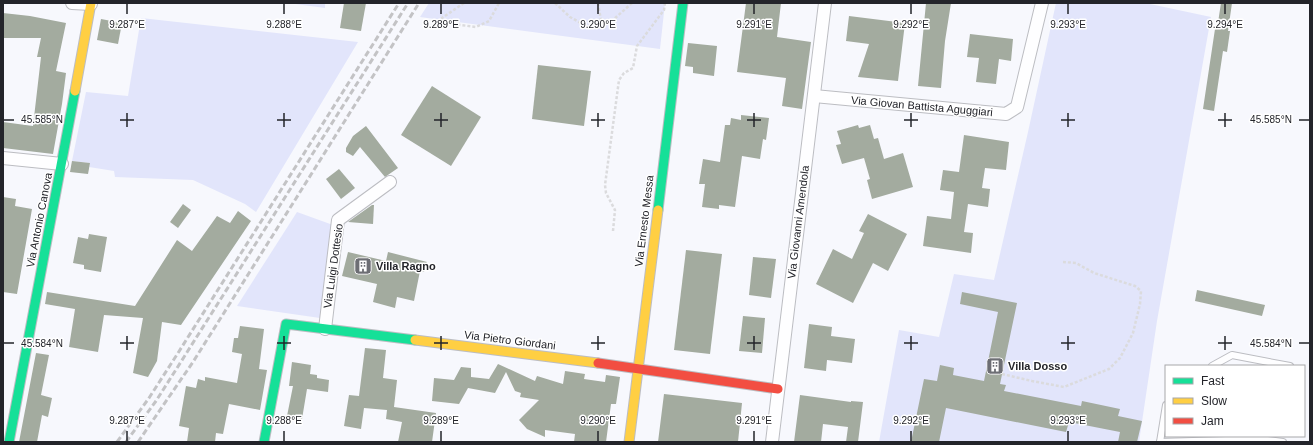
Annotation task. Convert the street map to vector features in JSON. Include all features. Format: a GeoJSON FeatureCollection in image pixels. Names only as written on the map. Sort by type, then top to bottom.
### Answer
{"type":"FeatureCollection","features":[{"type":"Feature","properties":{"kind":"street"},"geometry":{"type":"LineString","coordinates":[[72,3],[91,4]]}},
{"type":"Feature","properties":{"kind":"street","name":"Via Ernesto Messa"},"geometry":{"type":"LineString","coordinates":[[629,442],[683,3]]}},
{"type":"Feature","properties":{"kind":"street","name":"Via Giovanni Amendola"},"geometry":{"type":"LineString","coordinates":[[772,442],[825,3]]}},
{"type":"Feature","properties":{"kind":"street","name":"Via Giovan Battista Aguggiari"},"geometry":{"type":"LineString","coordinates":[[814,96],[1006,114],[1016,107],[1042,3]]}},
{"type":"Feature","properties":{"kind":"street","name":"Via Antonio Canova"},"geometry":{"type":"LineString","coordinates":[[10,442],[91,4]]}},
{"type":"Feature","properties":{"kind":"street"},"geometry":{"type":"LineString","coordinates":[[3,158],[62,164]]}},
{"type":"Feature","properties":{"kind":"street","name":"Via Luigi Dottesio"},"geometry":{"type":"LineString","coordinates":[[325,328],[338,220],[390,182]]}},
{"type":"Feature","properties":{"kind":"street","name":"Via Pietro Giordani"},"geometry":{"type":"LineString","coordinates":[[264,442],[286,324],[638,368],[778,389]]}},
{"type":"Feature","properties":{"kind":"lane"},"geometry":{"type":"LineString","coordinates":[[1214,365],[1232,355],[1285,365]]}},
{"type":"Feature","properties":{"kind":"lane"},"geometry":{"type":"LineString","coordinates":[[1165,411],[1160,442],[1259,439],[1283,442]]}},
{"type":"Feature","properties":{"kind":"path"},"geometry":{"type":"LineString","coordinates":[[464,3],[442,18],[445,23],[476,27],[489,21],[499,3]]}},
{"type":"Feature","properties":{"kind":"path"},"geometry":{"type":"LineString","coordinates":[[555,3],[570,17],[586,26],[602,26],[614,20],[632,3]]}},
{"type":"Feature","properties":{"kind":"path"},"geometry":{"type":"LineString","coordinates":[[598,3],[602,26]]}},
{"type":"Feature","properties":{"kind":"path"},"geometry":{"type":"LineString","coordinates":[[613,231],[615,210],[606,193],[606,185],[619,80],[624,73],[633,68],[637,46],[664,10],[665,3]]}},
{"type":"Feature","properties":{"kind":"path"},"geometry":{"type":"LineString","coordinates":[[1002,374],[1032,382],[1064,387],[1109,369],[1120,358],[1133,333],[1140,304],[1141,291],[1135,286],[1094,273],[1076,263],[1063,262]]}},
{"type":"Feature","properties":{"kind":"shaded area"},"geometry":{"type":"Polygon","coordinates":[[[288,3],[325,3],[325,8],[288,3]]]}},
{"type":"Feature","properties":{"kind":"shaded area"},"geometry":{"type":"Polygon","coordinates":[[[429,3],[665,3],[660,49],[420,17],[429,3]]]}},
{"type":"Feature","properties":{"kind":"shaded area"},"geometry":{"type":"Polygon","coordinates":[[[1056,3],[1150,3],[1211,17],[1157,321],[1139,442],[879,442],[899,330],[939,337],[954,274],[994,280],[1056,3]]]}},
{"type":"Feature","properties":{"kind":"shaded area"},"geometry":{"type":"Polygon","coordinates":[[[141,18],[358,42],[256,212],[245,204],[193,180],[115,177],[114,171],[89,167],[90,163],[72,161],[86,92],[128,96],[141,18]]]}},
{"type":"Feature","properties":{"kind":"shaded area"},"geometry":{"type":"Polygon","coordinates":[[[297,212],[333,225],[320,318],[237,306],[297,212]]]}},
{"type":"Feature","properties":{"kind":"building"},"geometry":{"type":"Polygon","coordinates":[[[344,3],[366,3],[361,31],[340,28],[344,3]]]}},
{"type":"Feature","properties":{"kind":"building"},"geometry":{"type":"Polygon","coordinates":[[[746,3],[781,3],[777,37],[811,42],[802,109],[782,106],[786,78],[737,72],[746,3]]]}},
{"type":"Feature","properties":{"kind":"building"},"geometry":{"type":"Polygon","coordinates":[[[926,3],[951,3],[945,41],[941,88],[918,86],[926,3]]]}},
{"type":"Feature","properties":{"kind":"building"},"geometry":{"type":"Polygon","coordinates":[[[1221,3],[1232,3],[1227,52],[1223,51],[1214,111],[1203,109],[1215,29],[1217,29],[1221,3]]]}},
{"type":"Feature","properties":{"kind":"building"},"geometry":{"type":"Polygon","coordinates":[[[3,13],[30,16],[66,23],[56,71],[66,73],[53,154],[3,148],[3,122],[33,126],[41,57],[37,57],[41,38],[3,38],[3,13]]]}},
{"type":"Feature","properties":{"kind":"building"},"geometry":{"type":"Polygon","coordinates":[[[849,16],[905,23],[898,81],[858,77],[869,44],[846,41],[849,16]]]}},
{"type":"Feature","properties":{"kind":"building"},"geometry":{"type":"Polygon","coordinates":[[[101,19],[122,23],[118,44],[97,40],[101,19]]]}},
{"type":"Feature","properties":{"kind":"building"},"geometry":{"type":"Polygon","coordinates":[[[970,34],[1013,39],[1011,61],[999,59],[996,84],[976,82],[979,58],[967,57],[970,34]]]}},
{"type":"Feature","properties":{"kind":"building"},"geometry":{"type":"Polygon","coordinates":[[[688,43],[717,46],[714,76],[693,73],[693,67],[685,66],[688,43]]]}},
{"type":"Feature","properties":{"kind":"building"},"geometry":{"type":"Polygon","coordinates":[[[538,65],[591,71],[584,126],[532,119],[538,65]]]}},
{"type":"Feature","properties":{"kind":"building"},"geometry":{"type":"Polygon","coordinates":[[[432,86],[481,117],[451,166],[401,135],[432,86]]]}},
{"type":"Feature","properties":{"kind":"building"},"geometry":{"type":"Polygon","coordinates":[[[741,115],[769,118],[766,140],[763,139],[760,159],[742,156],[735,207],[719,205],[719,209],[702,207],[705,184],[699,184],[703,159],[720,162],[725,125],[730,125],[731,118],[741,120],[741,115]]]}},
{"type":"Feature","properties":{"kind":"building"},"geometry":{"type":"Polygon","coordinates":[[[858,125],[859,128],[870,125],[874,139],[878,138],[884,159],[903,153],[913,187],[872,199],[867,180],[870,179],[864,158],[842,164],[836,145],[841,144],[837,131],[858,125]]]}},
{"type":"Feature","properties":{"kind":"building"},"geometry":{"type":"Polygon","coordinates":[[[366,126],[398,168],[385,177],[360,147],[353,156],[346,152],[346,148],[353,136],[366,126]]]}},
{"type":"Feature","properties":{"kind":"building"},"geometry":{"type":"Polygon","coordinates":[[[964,135],[1009,142],[1006,170],[985,168],[982,188],[990,189],[988,207],[968,204],[964,232],[973,233],[971,253],[923,246],[927,216],[951,219],[954,192],[940,190],[943,170],[959,172],[964,135]]]}},
{"type":"Feature","properties":{"kind":"building"},"geometry":{"type":"Polygon","coordinates":[[[72,161],[90,163],[88,174],[70,172],[72,161]]]}},
{"type":"Feature","properties":{"kind":"building"},"geometry":{"type":"Polygon","coordinates":[[[339,169],[355,188],[341,199],[326,179],[339,169]]]}},
{"type":"Feature","properties":{"kind":"building"},"geometry":{"type":"Polygon","coordinates":[[[3,197],[16,199],[15,206],[32,209],[17,294],[3,292],[3,197]]]}},
{"type":"Feature","properties":{"kind":"building"},"geometry":{"type":"Polygon","coordinates":[[[183,204],[191,210],[178,228],[170,222],[183,204]]]}},
{"type":"Feature","properties":{"kind":"building"},"geometry":{"type":"Polygon","coordinates":[[[374,205],[373,224],[348,222],[374,205]]]}},
{"type":"Feature","properties":{"kind":"building"},"geometry":{"type":"Polygon","coordinates":[[[238,211],[251,221],[181,325],[162,322],[157,361],[148,377],[133,373],[143,318],[104,315],[98,352],[69,347],[75,309],[45,304],[47,292],[135,306],[177,240],[192,251],[217,216],[230,223],[238,211]]]}},
{"type":"Feature","properties":{"kind":"building"},"geometry":{"type":"Polygon","coordinates":[[[868,214],[907,234],[888,271],[873,263],[853,303],[816,284],[833,249],[852,259],[864,233],[859,231],[868,214]]]}},
{"type":"Feature","properties":{"kind":"building"},"geometry":{"type":"Polygon","coordinates":[[[89,234],[107,237],[101,272],[84,269],[84,265],[73,263],[78,237],[88,239],[89,234]]]}},
{"type":"Feature","properties":{"kind":"building"},"geometry":{"type":"Polygon","coordinates":[[[686,250],[722,254],[710,354],[674,350],[686,250]]]}},
{"type":"Feature","properties":{"kind":"building"},"geometry":{"type":"Polygon","coordinates":[[[348,252],[386,261],[388,252],[427,262],[424,272],[420,271],[414,301],[397,297],[395,308],[373,302],[377,284],[342,276],[348,252]]]}},
{"type":"Feature","properties":{"kind":"building"},"geometry":{"type":"Polygon","coordinates":[[[753,257],[776,259],[771,298],[749,295],[753,257]]]}},
{"type":"Feature","properties":{"kind":"building"},"geometry":{"type":"Polygon","coordinates":[[[1197,290],[1265,305],[1262,316],[1195,301],[1197,290]]]}},
{"type":"Feature","properties":{"kind":"building","name":"Villa Dosso"},"geometry":{"type":"Polygon","coordinates":[[[962,292],[1017,303],[1000,384],[1006,385],[1004,391],[1081,406],[1082,401],[1120,409],[1118,416],[1142,421],[1137,442],[1118,442],[1120,432],[1069,422],[1066,432],[946,408],[939,442],[911,442],[924,379],[937,381],[940,365],[954,368],[953,375],[984,381],[998,312],[960,304],[962,292]]]}},
{"type":"Feature","properties":{"kind":"building"},"geometry":{"type":"Polygon","coordinates":[[[743,316],[765,318],[762,353],[739,351],[743,316]]]}},
{"type":"Feature","properties":{"kind":"building"},"geometry":{"type":"Polygon","coordinates":[[[809,324],[832,327],[831,336],[855,339],[852,363],[827,360],[826,371],[804,368],[809,324]]]}},
{"type":"Feature","properties":{"kind":"building"},"geometry":{"type":"Polygon","coordinates":[[[240,326],[264,329],[259,369],[267,370],[260,410],[229,404],[223,434],[216,433],[215,442],[187,442],[189,428],[179,426],[186,386],[196,388],[198,379],[205,381],[205,377],[237,383],[242,354],[232,352],[234,338],[238,338],[240,326]]]}},
{"type":"Feature","properties":{"kind":"building"},"geometry":{"type":"Polygon","coordinates":[[[365,348],[386,350],[383,378],[397,380],[394,407],[436,413],[432,442],[398,442],[402,422],[386,419],[387,410],[364,408],[361,429],[344,426],[349,395],[359,396],[365,348]]]}},
{"type":"Feature","properties":{"kind":"building"},"geometry":{"type":"Polygon","coordinates":[[[36,353],[49,355],[41,395],[52,398],[48,417],[42,415],[37,442],[19,442],[36,353]]]}},
{"type":"Feature","properties":{"kind":"building"},"geometry":{"type":"Polygon","coordinates":[[[292,362],[311,365],[310,374],[317,375],[317,378],[329,380],[328,392],[307,389],[302,419],[287,416],[293,386],[289,386],[292,362]]]}},
{"type":"Feature","properties":{"kind":"building"},"geometry":{"type":"Polygon","coordinates":[[[498,364],[535,381],[537,376],[563,384],[565,371],[585,374],[584,379],[605,382],[606,375],[620,377],[616,404],[611,404],[606,442],[574,442],[575,434],[545,430],[545,437],[527,429],[519,420],[539,400],[520,397],[521,393],[515,391],[506,372],[495,393],[468,388],[459,404],[432,401],[434,378],[454,380],[461,367],[471,368],[471,377],[489,379],[498,364]]]}},
{"type":"Feature","properties":{"kind":"building"},"geometry":{"type":"Polygon","coordinates":[[[664,394],[742,403],[738,442],[658,442],[664,394]]]}},
{"type":"Feature","properties":{"kind":"building"},"geometry":{"type":"Polygon","coordinates":[[[800,395],[851,402],[863,402],[858,442],[846,442],[848,427],[823,424],[821,442],[794,442],[800,395]]]}},
{"type":"Feature","properties":{"kind":"railway"},"geometry":{"type":"LineString","coordinates":[[117,442],[149,398],[178,353],[399,3]]}},
{"type":"Feature","properties":{"kind":"railway"},"geometry":{"type":"LineString","coordinates":[[126,442],[156,401],[408,3]]}},
{"type":"Feature","properties":{"kind":"railway"},"geometry":{"type":"LineString","coordinates":[[138,442],[193,362],[419,3]]}},
{"type":"Feature","properties":{"kind":"traffic: fast"},"geometry":{"type":"LineString","coordinates":[[658,210],[683,3]]}},
{"type":"Feature","properties":{"kind":"traffic: fast"},"geometry":{"type":"LineString","coordinates":[[9,442],[75,91]]}},
{"type":"Feature","properties":{"kind":"traffic: fast"},"geometry":{"type":"LineString","coordinates":[[264,442],[286,324],[415,340]]}},
{"type":"Feature","properties":{"kind":"traffic: slow"},"geometry":{"type":"LineString","coordinates":[[75,91],[91,3]]}},
{"type":"Feature","properties":{"kind":"traffic: slow"},"geometry":{"type":"LineString","coordinates":[[629,442],[658,210]]}},
{"type":"Feature","properties":{"kind":"traffic: slow"},"geometry":{"type":"LineString","coordinates":[[415,340],[598,363]]}},
{"type":"Feature","properties":{"kind":"traffic: jam"},"geometry":{"type":"LineString","coordinates":[[598,363],[778,389]]}},
{"type":"Feature","properties":{"kind":"place","name":"Villa Ragno"},"geometry":{"type":"Point","coordinates":[363,266]}},
{"type":"Feature","properties":{"kind":"place","name":"Villa Dosso"},"geometry":{"type":"Point","coordinates":[995,366]}}]}
